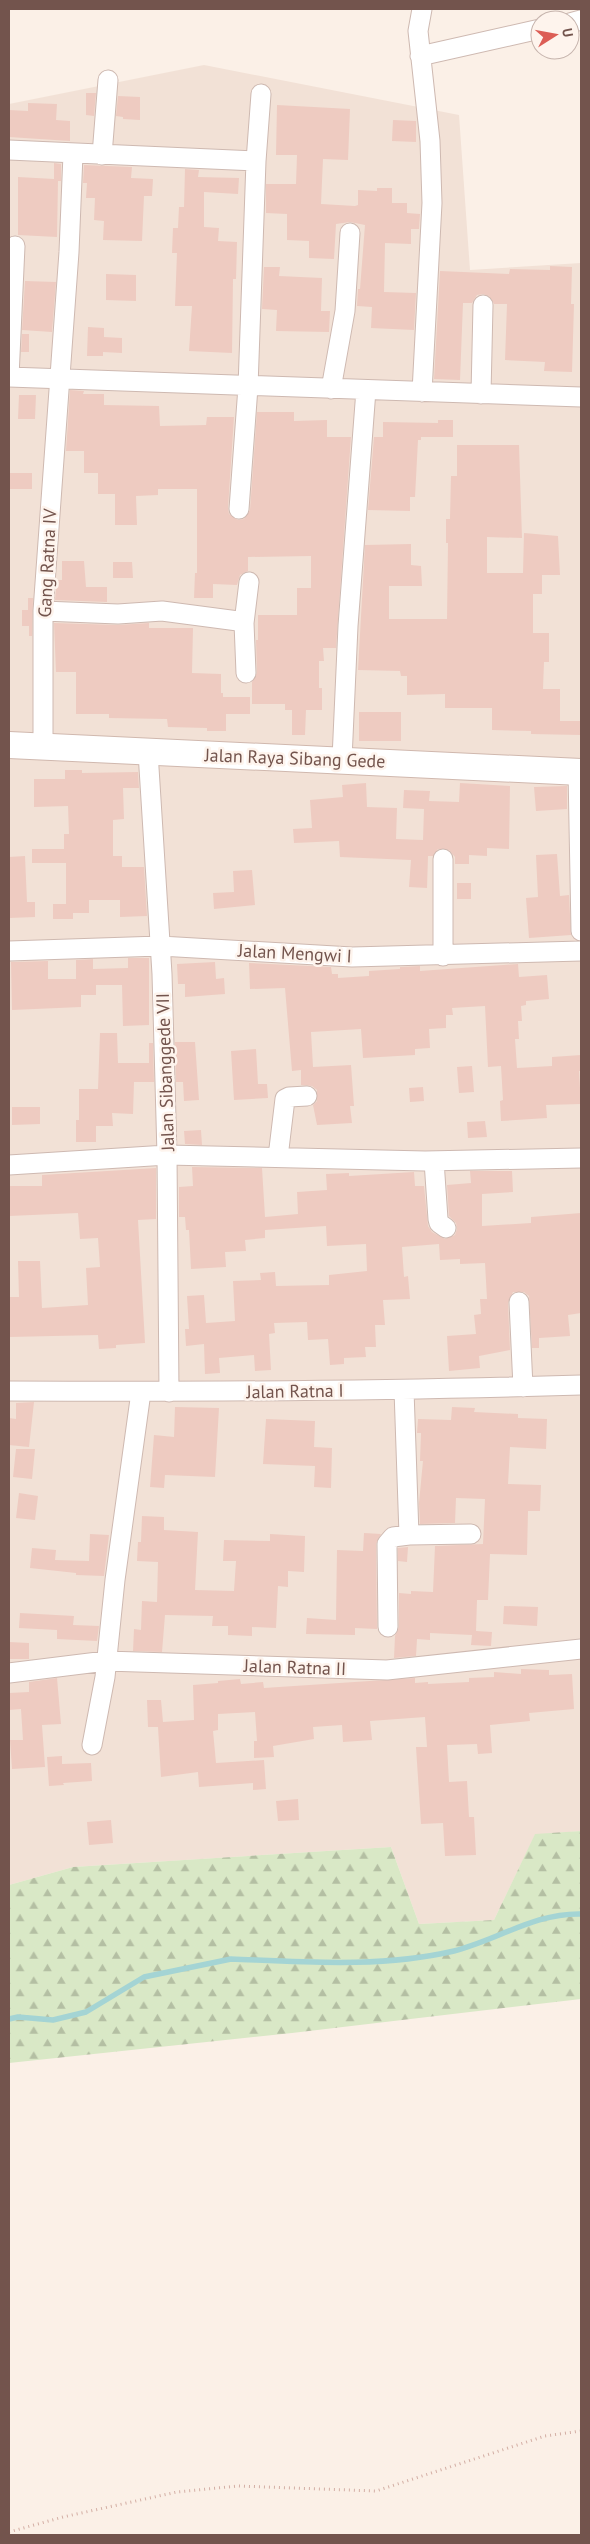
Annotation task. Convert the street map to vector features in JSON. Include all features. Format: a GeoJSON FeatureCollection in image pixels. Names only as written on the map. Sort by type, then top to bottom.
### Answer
{"type":"FeatureCollection","features":[{"type":"Feature","properties":{"kind":"main road","name":"Jalan Raya Sibang Gede"},"geometry":{"type":"LineString","coordinates":[[9,745],[580,771]]}},
{"type":"Feature","properties":{"kind":"street"},"geometry":{"type":"LineString","coordinates":[[422,9],[418,31],[430,141],[432,203],[422,392]]}},
{"type":"Feature","properties":{"kind":"street"},"geometry":{"type":"LineString","coordinates":[[420,56],[530,31]]}},
{"type":"Feature","properties":{"kind":"street"},"geometry":{"type":"LineString","coordinates":[[102,156],[108,80]]}},
{"type":"Feature","properties":{"kind":"street"},"geometry":{"type":"LineString","coordinates":[[239,509],[248,387],[256,161],[261,94]]}},
{"type":"Feature","properties":{"kind":"street"},"geometry":{"type":"LineString","coordinates":[[9,150],[102,156],[256,161]]}},
{"type":"Feature","properties":{"kind":"street","name":"Gang Ratna IV"},"geometry":{"type":"LineString","coordinates":[[43,746],[44,611],[61,380],[73,154]]}},
{"type":"Feature","properties":{"kind":"street"},"geometry":{"type":"LineString","coordinates":[[331,390],[345,311],[350,232]]}},
{"type":"Feature","properties":{"kind":"street"},"geometry":{"type":"LineString","coordinates":[[15,246],[9,377],[331,390],[581,397]]}},
{"type":"Feature","properties":{"kind":"street"},"geometry":{"type":"LineString","coordinates":[[481,394],[483,305]]}},
{"type":"Feature","properties":{"kind":"street"},"geometry":{"type":"LineString","coordinates":[[342,759],[348,626],[366,390]]}},
{"type":"Feature","properties":{"kind":"street"},"geometry":{"type":"LineString","coordinates":[[246,673],[244,623],[249,582]]}},
{"type":"Feature","properties":{"kind":"street"},"geometry":{"type":"LineString","coordinates":[[44,611],[118,614],[162,611],[193,613],[244,623]]}},
{"type":"Feature","properties":{"kind":"street","name":"Jalan Sibanggede VII"},"geometry":{"type":"LineString","coordinates":[[148,752],[160,946],[167,1155],[169,1392]]}},
{"type":"Feature","properties":{"kind":"street"},"geometry":{"type":"LineString","coordinates":[[580,771],[581,931]]}},
{"type":"Feature","properties":{"kind":"street"},"geometry":{"type":"LineString","coordinates":[[443,859],[443,956]]}},
{"type":"Feature","properties":{"kind":"street","name":"Jalan Mengwi I"},"geometry":{"type":"LineString","coordinates":[[9,951],[160,946],[352,956],[443,956],[581,951]]}},
{"type":"Feature","properties":{"kind":"street"},"geometry":{"type":"LineString","coordinates":[[278,1157],[285,1099],[307,1096]]}},
{"type":"Feature","properties":{"kind":"street"},"geometry":{"type":"LineString","coordinates":[[9,1165],[167,1155],[434,1161],[581,1158]]}},
{"type":"Feature","properties":{"kind":"street"},"geometry":{"type":"LineString","coordinates":[[434,1161],[438,1219],[439,1223],[446,1228]]}},
{"type":"Feature","properties":{"kind":"street"},"geometry":{"type":"LineString","coordinates":[[519,1302],[523,1386]]}},
{"type":"Feature","properties":{"kind":"street","name":"Jalan Ratna I"},"geometry":{"type":"LineString","coordinates":[[9,1391],[404,1390],[581,1385]]}},
{"type":"Feature","properties":{"kind":"street"},"geometry":{"type":"LineString","coordinates":[[404,1390],[408,1534]]}},
{"type":"Feature","properties":{"kind":"street"},"geometry":{"type":"LineString","coordinates":[[92,1745],[105,1677],[115,1580],[141,1392]]}},
{"type":"Feature","properties":{"kind":"street"},"geometry":{"type":"LineString","coordinates":[[388,1627],[387,1544],[393,1537],[408,1534],[471,1534]]}},
{"type":"Feature","properties":{"kind":"street","name":"Jalan Ratna II"},"geometry":{"type":"LineString","coordinates":[[9,1673],[106,1660],[387,1670],[581,1649]]}},
{"type":"Feature","properties":{"kind":"path"},"geometry":{"type":"LineString","coordinates":[[9,2532],[63,2517],[177,2492],[238,2486],[376,2491],[545,2436],[581,2431]]}},
{"type":"Feature","properties":{"kind":"shaded area"},"geometry":{"type":"Polygon","coordinates":[[[204,65],[459,115],[470,270],[581,263],[581,1831],[535,1835],[494,1920],[419,1924],[391,1847],[73,1867],[9,1885],[9,104],[204,65]]]}},
{"type":"Feature","properties":{"kind":"green space"},"geometry":{"type":"Polygon","coordinates":[[[581,1831],[581,1999],[292,2033],[9,2063],[9,1885],[73,1867],[391,1847],[419,1924],[494,1920],[535,1834],[581,1831]]]}},
{"type":"Feature","properties":{"kind":"building"},"geometry":{"type":"Polygon","coordinates":[[[86,93],[96,93],[94,116],[86,115],[86,93]]]}},
{"type":"Feature","properties":{"kind":"building"},"geometry":{"type":"Polygon","coordinates":[[[118,96],[140,97],[140,120],[123,119],[123,117],[116,116],[118,96]]]}},
{"type":"Feature","properties":{"kind":"building"},"geometry":{"type":"Polygon","coordinates":[[[28,103],[57,104],[56,120],[70,121],[70,141],[9,137],[9,110],[28,111],[28,103]]]}},
{"type":"Feature","properties":{"kind":"building"},"geometry":{"type":"Polygon","coordinates":[[[277,105],[350,109],[348,160],[323,159],[321,204],[355,206],[358,205],[358,190],[377,191],[377,188],[392,188],[392,203],[407,203],[407,213],[420,214],[419,229],[411,229],[411,244],[385,243],[384,292],[416,293],[414,330],[371,328],[372,307],[357,306],[365,225],[350,222],[336,224],[334,259],[309,258],[309,241],[287,240],[287,214],[266,213],[266,184],[296,184],[297,155],[276,155],[277,105]]]}},
{"type":"Feature","properties":{"kind":"building"},"geometry":{"type":"Polygon","coordinates":[[[393,120],[416,121],[416,142],[392,141],[393,120]]]}},
{"type":"Feature","properties":{"kind":"building"},"geometry":{"type":"Polygon","coordinates":[[[54,163],[61,164],[61,181],[58,181],[57,237],[18,235],[18,177],[54,179],[54,163]]]}},
{"type":"Feature","properties":{"kind":"building"},"geometry":{"type":"Polygon","coordinates":[[[84,165],[132,167],[131,178],[153,179],[152,196],[144,196],[142,241],[103,240],[104,221],[94,220],[95,198],[86,198],[87,183],[83,183],[84,165]]]}},
{"type":"Feature","properties":{"kind":"building"},"geometry":{"type":"Polygon","coordinates":[[[185,169],[199,170],[198,177],[239,178],[238,194],[204,192],[204,227],[219,228],[218,241],[237,242],[236,279],[233,279],[232,353],[189,351],[192,306],[175,306],[177,253],[172,253],[173,228],[178,228],[179,207],[184,207],[185,169]]]}},
{"type":"Feature","properties":{"kind":"building"},"geometry":{"type":"Polygon","coordinates":[[[550,266],[572,267],[571,304],[574,304],[572,372],[544,371],[545,362],[505,360],[507,304],[494,304],[489,296],[483,294],[477,295],[472,303],[463,303],[460,380],[434,379],[440,271],[509,274],[510,269],[550,270],[550,266]]]}},
{"type":"Feature","properties":{"kind":"building"},"geometry":{"type":"Polygon","coordinates":[[[264,267],[280,267],[279,276],[322,278],[321,311],[330,311],[329,332],[276,331],[277,310],[262,309],[264,267]]]}},
{"type":"Feature","properties":{"kind":"building"},"geometry":{"type":"Polygon","coordinates":[[[106,274],[136,275],[136,301],[106,300],[106,274]]]}},
{"type":"Feature","properties":{"kind":"building"},"geometry":{"type":"Polygon","coordinates":[[[25,281],[56,282],[52,332],[22,330],[25,281]]]}},
{"type":"Feature","properties":{"kind":"building"},"geometry":{"type":"Polygon","coordinates":[[[88,327],[104,328],[104,337],[122,338],[122,353],[103,352],[103,356],[87,356],[88,327]]]}},
{"type":"Feature","properties":{"kind":"building"},"geometry":{"type":"Polygon","coordinates":[[[22,334],[29,334],[29,352],[21,352],[22,334]]]}},
{"type":"Feature","properties":{"kind":"building"},"geometry":{"type":"Polygon","coordinates":[[[70,390],[84,391],[83,394],[104,394],[104,405],[159,406],[160,426],[206,425],[207,417],[234,417],[228,508],[229,514],[238,520],[244,519],[250,510],[257,412],[294,412],[294,421],[327,420],[327,437],[351,437],[336,648],[323,648],[324,661],[319,661],[319,688],[322,688],[322,710],[306,710],[305,735],[292,735],[292,710],[285,710],[285,704],[252,704],[252,682],[257,673],[256,640],[258,640],[258,615],[297,615],[297,588],[311,588],[311,556],[248,557],[248,571],[240,575],[237,585],[213,584],[213,598],[194,598],[195,573],[197,573],[197,489],[158,489],[158,495],[136,496],[137,525],[115,525],[115,494],[98,494],[98,473],[84,473],[84,451],[66,451],[70,390]]]}},
{"type":"Feature","properties":{"kind":"building"},"geometry":{"type":"Polygon","coordinates":[[[19,395],[36,395],[35,419],[18,419],[19,395]]]}},
{"type":"Feature","properties":{"kind":"building"},"geometry":{"type":"Polygon","coordinates":[[[438,420],[453,420],[453,437],[421,437],[421,440],[418,440],[415,497],[410,497],[410,511],[368,510],[374,437],[383,437],[383,422],[438,423],[438,420]]]}},
{"type":"Feature","properties":{"kind":"building"},"geometry":{"type":"Polygon","coordinates":[[[457,445],[519,445],[522,538],[487,537],[487,573],[523,573],[524,533],[558,536],[560,575],[542,575],[542,594],[533,594],[533,633],[549,633],[549,662],[544,662],[543,689],[560,689],[560,721],[581,721],[581,735],[531,734],[531,731],[492,730],[492,708],[445,708],[445,694],[407,695],[407,676],[401,676],[400,671],[358,670],[365,545],[411,544],[411,565],[421,566],[422,586],[389,586],[389,619],[447,619],[448,543],[446,543],[446,519],[450,519],[451,476],[457,476],[457,445]]]}},
{"type":"Feature","properties":{"kind":"building"},"geometry":{"type":"Polygon","coordinates":[[[9,473],[32,473],[32,489],[9,489],[9,473]]]}},
{"type":"Feature","properties":{"kind":"building"},"geometry":{"type":"Polygon","coordinates":[[[62,561],[84,561],[86,587],[107,587],[107,602],[55,600],[57,580],[62,580],[62,561]]]}},
{"type":"Feature","properties":{"kind":"building"},"geometry":{"type":"Polygon","coordinates":[[[113,562],[132,562],[133,578],[113,578],[113,562]]]}},
{"type":"Feature","properties":{"kind":"building"},"geometry":{"type":"Polygon","coordinates":[[[28,598],[33,598],[32,636],[29,636],[29,626],[22,626],[22,610],[28,610],[28,598]]]}},
{"type":"Feature","properties":{"kind":"building"},"geometry":{"type":"Polygon","coordinates":[[[54,623],[118,625],[149,623],[149,628],[193,628],[192,673],[221,674],[221,693],[223,693],[223,697],[250,697],[250,714],[226,714],[226,731],[207,731],[207,728],[168,727],[167,719],[109,718],[109,714],[76,714],[76,672],[56,672],[54,623]]]}},
{"type":"Feature","properties":{"kind":"building"},"geometry":{"type":"Polygon","coordinates":[[[359,712],[401,712],[401,741],[359,741],[359,712]]]}},
{"type":"Feature","properties":{"kind":"building"},"geometry":{"type":"Polygon","coordinates":[[[65,770],[82,770],[82,773],[138,772],[139,788],[123,788],[124,819],[113,820],[113,856],[122,856],[122,867],[144,867],[147,916],[120,917],[120,900],[89,900],[89,913],[73,913],[73,919],[53,919],[53,904],[66,904],[66,863],[32,863],[32,849],[64,849],[64,834],[69,834],[68,806],[34,807],[34,779],[65,779],[65,770]]]}},
{"type":"Feature","properties":{"kind":"building"},"geometry":{"type":"Polygon","coordinates":[[[366,783],[367,807],[397,808],[396,839],[423,840],[424,809],[403,808],[404,790],[430,791],[429,801],[459,802],[460,783],[510,786],[509,849],[487,848],[487,856],[469,855],[469,864],[455,864],[455,857],[449,850],[438,849],[433,856],[428,856],[427,888],[409,887],[411,860],[340,857],[339,841],[294,843],[293,829],[312,828],[310,800],[343,797],[342,785],[366,783]]]}},
{"type":"Feature","properties":{"kind":"building"},"geometry":{"type":"Polygon","coordinates":[[[567,786],[567,809],[536,811],[534,787],[567,786]]]}},
{"type":"Feature","properties":{"kind":"building"},"geometry":{"type":"Polygon","coordinates":[[[557,854],[560,896],[569,895],[571,935],[529,938],[526,898],[538,897],[536,855],[557,854]]]}},
{"type":"Feature","properties":{"kind":"building"},"geometry":{"type":"Polygon","coordinates":[[[25,856],[27,902],[35,902],[35,917],[9,918],[9,857],[25,856]]]}},
{"type":"Feature","properties":{"kind":"building"},"geometry":{"type":"Polygon","coordinates":[[[252,870],[255,905],[214,909],[213,893],[234,892],[233,871],[252,870]]]}},
{"type":"Feature","properties":{"kind":"building"},"geometry":{"type":"Polygon","coordinates":[[[457,883],[471,883],[471,899],[457,899],[457,883]]]}},
{"type":"Feature","properties":{"kind":"building"},"geometry":{"type":"Polygon","coordinates":[[[128,958],[149,958],[149,1025],[123,1026],[122,985],[96,985],[96,995],[81,995],[81,1007],[12,1010],[11,962],[48,961],[48,979],[76,979],[76,960],[93,959],[93,969],[128,968],[128,958]]]}},
{"type":"Feature","properties":{"kind":"building"},"geometry":{"type":"Polygon","coordinates":[[[215,962],[216,979],[224,978],[225,994],[185,997],[185,984],[178,984],[177,964],[215,962]]]}},
{"type":"Feature","properties":{"kind":"building"},"geometry":{"type":"Polygon","coordinates":[[[249,963],[331,967],[332,974],[338,974],[338,978],[369,976],[369,971],[400,969],[400,967],[420,966],[420,971],[518,964],[519,977],[547,975],[549,999],[526,1001],[526,1005],[521,1006],[522,1021],[518,1021],[519,1039],[515,1039],[517,1068],[552,1066],[552,1057],[581,1055],[581,1071],[579,1071],[581,1104],[546,1105],[547,1118],[501,1121],[500,1101],[503,1100],[501,1066],[488,1067],[485,1006],[452,1008],[453,1015],[446,1015],[446,1028],[429,1029],[430,1048],[415,1049],[415,1055],[363,1058],[361,1029],[311,1032],[313,1067],[351,1065],[354,1106],[350,1106],[352,1123],[317,1125],[313,1105],[317,1101],[317,1090],[312,1086],[301,1085],[301,1070],[292,1071],[285,988],[250,989],[249,963]]]}},
{"type":"Feature","properties":{"kind":"building"},"geometry":{"type":"Polygon","coordinates":[[[100,1033],[117,1033],[118,1063],[149,1063],[149,1043],[153,1043],[154,1082],[134,1082],[133,1114],[112,1113],[113,1126],[96,1126],[96,1142],[76,1142],[76,1120],[79,1120],[79,1089],[98,1089],[100,1033]]]}},
{"type":"Feature","properties":{"kind":"building"},"geometry":{"type":"Polygon","coordinates":[[[175,1042],[195,1042],[199,1100],[184,1101],[183,1082],[176,1082],[175,1042]]]}},
{"type":"Feature","properties":{"kind":"building"},"geometry":{"type":"Polygon","coordinates":[[[256,1049],[258,1084],[267,1084],[268,1098],[234,1100],[231,1051],[256,1049]]]}},
{"type":"Feature","properties":{"kind":"building"},"geometry":{"type":"Polygon","coordinates":[[[472,1066],[474,1092],[459,1093],[457,1067],[472,1066]]]}},
{"type":"Feature","properties":{"kind":"building"},"geometry":{"type":"Polygon","coordinates":[[[423,1087],[424,1101],[410,1102],[409,1088],[423,1087]]]}},
{"type":"Feature","properties":{"kind":"building"},"geometry":{"type":"Polygon","coordinates":[[[12,1107],[40,1107],[40,1124],[12,1125],[12,1107]]]}},
{"type":"Feature","properties":{"kind":"building"},"geometry":{"type":"Polygon","coordinates":[[[485,1121],[487,1137],[468,1138],[467,1122],[485,1121]]]}},
{"type":"Feature","properties":{"kind":"building"},"geometry":{"type":"Polygon","coordinates":[[[201,1130],[202,1145],[185,1144],[184,1131],[201,1130]]]}},
{"type":"Feature","properties":{"kind":"building"},"geometry":{"type":"Polygon","coordinates":[[[192,1167],[262,1168],[265,1217],[298,1214],[297,1192],[327,1190],[326,1174],[349,1173],[349,1176],[414,1172],[415,1186],[424,1186],[428,1226],[432,1232],[445,1239],[455,1235],[457,1229],[456,1223],[449,1216],[447,1185],[471,1183],[470,1171],[512,1171],[513,1192],[482,1194],[482,1226],[531,1223],[531,1217],[581,1213],[581,1313],[568,1315],[570,1336],[539,1338],[539,1348],[532,1348],[529,1296],[524,1292],[513,1292],[508,1303],[510,1350],[479,1356],[480,1368],[449,1371],[447,1336],[476,1334],[474,1315],[481,1314],[480,1299],[487,1299],[485,1263],[460,1264],[460,1259],[440,1260],[439,1244],[402,1247],[404,1277],[408,1276],[410,1299],[383,1300],[385,1325],[375,1325],[376,1347],[365,1347],[366,1357],[344,1358],[344,1364],[330,1365],[328,1339],[308,1340],[307,1322],[274,1323],[275,1333],[269,1334],[271,1370],[255,1371],[254,1355],[219,1358],[220,1373],[205,1374],[204,1344],[186,1346],[185,1329],[189,1329],[187,1296],[204,1295],[206,1323],[235,1321],[233,1281],[261,1280],[260,1273],[275,1272],[276,1286],[329,1285],[329,1275],[367,1271],[366,1244],[327,1246],[326,1226],[265,1230],[265,1238],[245,1240],[246,1251],[225,1252],[226,1267],[191,1269],[189,1230],[186,1230],[185,1217],[179,1217],[179,1187],[193,1186],[192,1167]]]}},
{"type":"Feature","properties":{"kind":"building"},"geometry":{"type":"Polygon","coordinates":[[[156,1168],[156,1219],[138,1220],[145,1343],[116,1345],[116,1348],[99,1349],[98,1335],[9,1337],[9,1297],[19,1297],[18,1261],[40,1261],[42,1308],[88,1305],[86,1268],[100,1267],[98,1238],[80,1239],[78,1213],[9,1216],[9,1186],[42,1186],[42,1175],[156,1168]]]}},
{"type":"Feature","properties":{"kind":"building"},"geometry":{"type":"Polygon","coordinates":[[[34,1402],[29,1447],[9,1445],[9,1418],[16,1419],[16,1403],[34,1402]]]}},
{"type":"Feature","properties":{"kind":"building"},"geometry":{"type":"Polygon","coordinates":[[[175,1407],[219,1408],[215,1477],[165,1475],[164,1488],[150,1487],[154,1435],[174,1437],[175,1407]]]}},
{"type":"Feature","properties":{"kind":"building"},"geometry":{"type":"Polygon","coordinates":[[[452,1407],[475,1408],[474,1412],[518,1414],[518,1418],[547,1419],[546,1449],[510,1447],[508,1484],[541,1485],[540,1511],[528,1511],[527,1555],[490,1554],[488,1600],[477,1600],[476,1631],[492,1632],[491,1646],[471,1645],[472,1635],[430,1633],[430,1640],[417,1639],[416,1656],[394,1658],[395,1636],[399,1627],[399,1593],[411,1594],[411,1591],[433,1592],[435,1546],[483,1544],[485,1499],[456,1498],[455,1523],[420,1524],[419,1503],[423,1461],[420,1461],[421,1433],[417,1433],[418,1419],[451,1420],[452,1407]]]}},
{"type":"Feature","properties":{"kind":"building"},"geometry":{"type":"Polygon","coordinates":[[[266,1419],[315,1421],[314,1447],[332,1448],[331,1488],[314,1487],[315,1466],[263,1464],[266,1419]]]}},
{"type":"Feature","properties":{"kind":"building"},"geometry":{"type":"Polygon","coordinates":[[[16,1449],[35,1449],[32,1479],[13,1477],[16,1449]]]}},
{"type":"Feature","properties":{"kind":"building"},"geometry":{"type":"Polygon","coordinates":[[[19,1493],[38,1496],[35,1520],[16,1518],[19,1493]]]}},
{"type":"Feature","properties":{"kind":"building"},"geometry":{"type":"Polygon","coordinates":[[[142,1516],[164,1517],[164,1530],[198,1532],[195,1590],[234,1591],[236,1561],[223,1561],[224,1540],[270,1541],[270,1534],[305,1536],[304,1572],[288,1571],[288,1587],[278,1586],[276,1628],[252,1627],[252,1636],[228,1635],[228,1626],[212,1626],[213,1616],[165,1615],[162,1652],[133,1651],[134,1629],[141,1630],[142,1601],[157,1602],[158,1562],[137,1561],[138,1542],[141,1542],[142,1516]]]}},
{"type":"Feature","properties":{"kind":"building"},"geometry":{"type":"Polygon","coordinates":[[[364,1533],[381,1534],[376,1544],[377,1629],[355,1628],[355,1635],[306,1634],[307,1618],[336,1620],[337,1550],[363,1551],[364,1533]]]}},
{"type":"Feature","properties":{"kind":"building"},"geometry":{"type":"Polygon","coordinates":[[[90,1534],[109,1535],[104,1576],[76,1575],[76,1573],[30,1568],[32,1548],[56,1550],[55,1560],[89,1561],[90,1534]]]}},
{"type":"Feature","properties":{"kind":"building"},"geometry":{"type":"Polygon","coordinates":[[[408,1547],[407,1562],[398,1561],[398,1548],[408,1547]]]}},
{"type":"Feature","properties":{"kind":"building"},"geometry":{"type":"Polygon","coordinates":[[[504,1606],[538,1607],[537,1626],[503,1624],[504,1606]]]}},
{"type":"Feature","properties":{"kind":"building"},"geometry":{"type":"Polygon","coordinates":[[[20,1613],[74,1616],[73,1625],[99,1626],[97,1641],[57,1639],[57,1630],[19,1628],[20,1613]]]}},
{"type":"Feature","properties":{"kind":"building"},"geometry":{"type":"Polygon","coordinates":[[[9,1642],[29,1643],[29,1659],[9,1659],[9,1642]]]}},
{"type":"Feature","properties":{"kind":"building"},"geometry":{"type":"Polygon","coordinates":[[[521,1669],[549,1670],[549,1675],[572,1674],[574,1709],[529,1713],[530,1721],[490,1725],[492,1753],[478,1754],[477,1744],[447,1745],[449,1782],[467,1781],[469,1817],[474,1817],[476,1855],[445,1856],[443,1823],[421,1824],[416,1747],[427,1747],[425,1717],[370,1721],[372,1740],[343,1742],[342,1725],[313,1727],[314,1739],[273,1746],[274,1757],[254,1758],[254,1741],[257,1741],[255,1712],[218,1714],[218,1730],[213,1731],[216,1763],[264,1760],[266,1789],[253,1790],[253,1783],[199,1787],[198,1772],[161,1777],[158,1727],[148,1727],[147,1700],[161,1700],[163,1722],[194,1720],[193,1685],[218,1683],[218,1681],[240,1679],[241,1684],[263,1682],[264,1688],[415,1678],[415,1683],[428,1682],[428,1684],[469,1682],[469,1678],[494,1677],[494,1672],[521,1674],[521,1669]]]}},
{"type":"Feature","properties":{"kind":"building"},"geometry":{"type":"Polygon","coordinates":[[[57,1678],[61,1724],[42,1725],[45,1767],[12,1769],[10,1740],[23,1740],[21,1709],[9,1710],[9,1693],[29,1692],[29,1682],[57,1678]]]}},
{"type":"Feature","properties":{"kind":"building"},"geometry":{"type":"Polygon","coordinates":[[[62,1756],[62,1764],[91,1763],[92,1781],[49,1786],[47,1757],[62,1756]]]}},
{"type":"Feature","properties":{"kind":"building"},"geometry":{"type":"Polygon","coordinates":[[[298,1799],[299,1820],[278,1821],[276,1801],[298,1799]]]}},
{"type":"Feature","properties":{"kind":"building"},"geometry":{"type":"Polygon","coordinates":[[[111,1820],[113,1843],[89,1845],[87,1822],[111,1820]]]}},
{"type":"Feature","properties":{"kind":"waterway"},"geometry":{"type":"LineString","coordinates":[[9,2019],[18,2017],[53,2020],[86,2012],[144,1977],[231,1959],[343,1962],[399,1960],[454,1951],[532,1922],[564,1915],[581,1914]]}}]}
